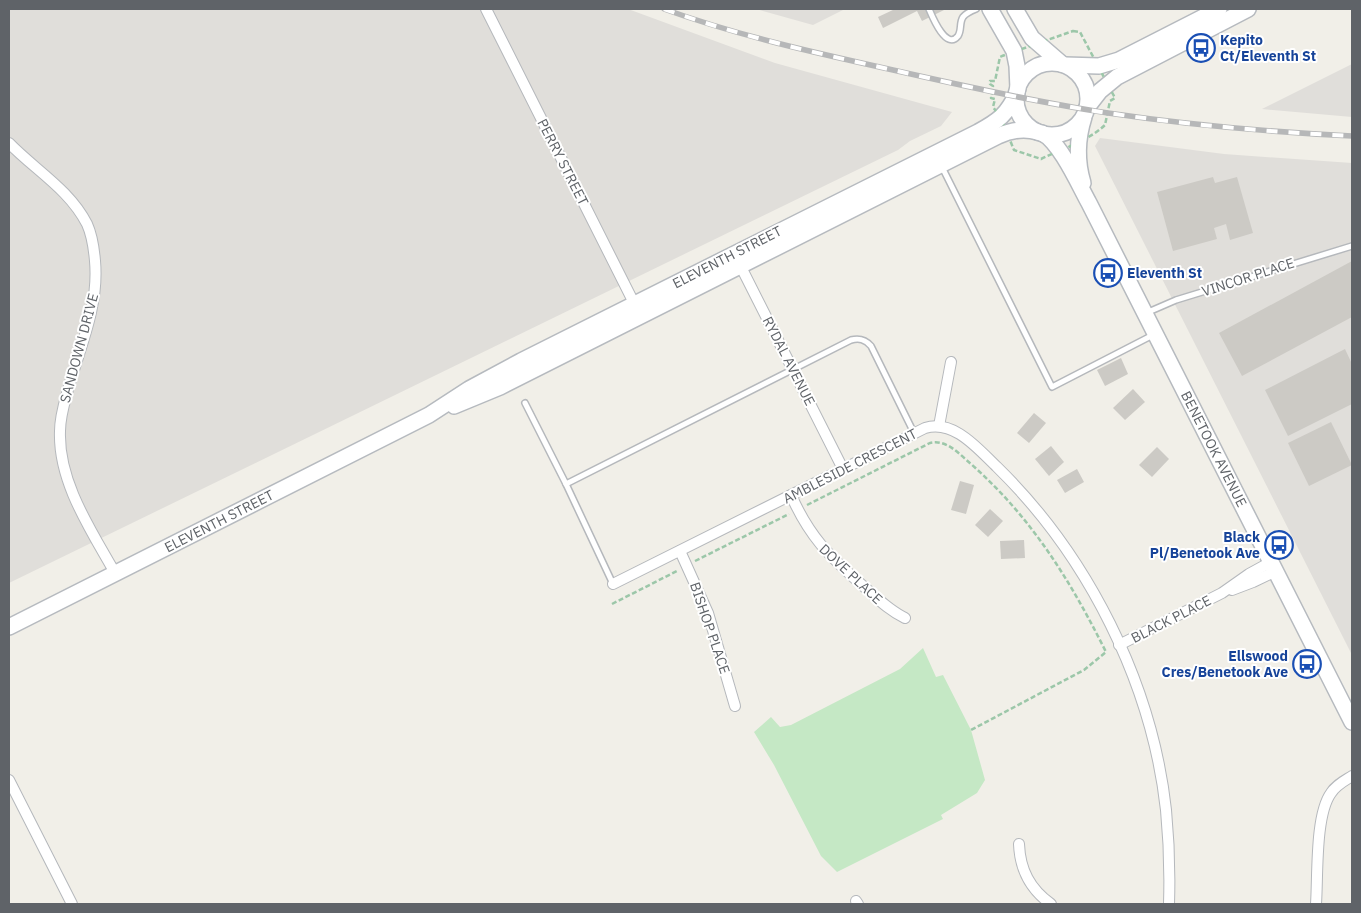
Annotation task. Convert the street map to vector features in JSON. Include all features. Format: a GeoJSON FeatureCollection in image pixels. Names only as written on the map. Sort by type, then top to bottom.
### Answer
{"type":"FeatureCollection","features":[{"type":"Feature","properties":{"kind":"main road"},"geometry":{"type":"LineString","coordinates":[[990,9],[1014,51],[1017,66],[1017,106],[1020,115],[1026,123],[1040,133],[1059,134],[1078,124],[1096,96],[1108,84],[1135,67],[1248,9]]}},
{"type":"Feature","properties":{"kind":"main road"},"geometry":{"type":"LineString","coordinates":[[1015,9],[1036,43],[1063,65],[1074,71],[1085,85],[1088,97],[1085,112]]}},
{"type":"Feature","properties":{"kind":"main road"},"geometry":{"type":"LineString","coordinates":[[1017,91],[1024,77],[1034,68],[1048,63],[1098,66],[1124,58],[1219,9]]}},
{"type":"Feature","properties":{"kind":"main road","name":"ELEVENTH STREET"},"geometry":{"type":"LineString","coordinates":[[938,158],[1001,118],[1010,106],[1017,91]]}},
{"type":"Feature","properties":{"kind":"main road","name":"BENETOOK AVENUE"},"geometry":{"type":"LineString","coordinates":[[1085,112],[1078,142],[1079,169],[1089,203]]}},
{"type":"Feature","properties":{"kind":"main road","name":"ELEVENTH STREET"},"geometry":{"type":"LineString","coordinates":[[9,627],[429,415],[500,387],[638,310],[938,158],[1007,132],[1025,129],[1040,133]]}},
{"type":"Feature","properties":{"kind":"main road","name":"BENETOOK AVENUE"},"geometry":{"type":"LineString","coordinates":[[1040,133],[1051,139],[1059,150],[1089,203],[1352,722]]}},
{"type":"Feature","properties":{"kind":"street","name":"PERRY STREET"},"geometry":{"type":"LineString","coordinates":[[486,9],[638,310]]}},
{"type":"Feature","properties":{"kind":"street","name":"SANDOWN DRIVE"},"geometry":{"type":"LineString","coordinates":[[9,143],[67,195],[87,226],[94,249],[96,275],[94,297],[89,323],[62,410],[60,430],[61,454],[70,489],[115,573]]}},
{"type":"Feature","properties":{"kind":"street","name":"RYDAL AVENUE"},"geometry":{"type":"LineString","coordinates":[[737,259],[843,469]]}},
{"type":"Feature","properties":{"kind":"street"},"geometry":{"type":"LineString","coordinates":[[951,362],[939,426],[959,433],[975,446],[1018,488],[1065,546],[1087,581],[1119,645],[1144,707],[1155,748],[1166,810],[1169,847],[1168,904]]}},
{"type":"Feature","properties":{"kind":"street","name":"AMBLESIDE CRESCENT"},"geometry":{"type":"LineString","coordinates":[[613,584],[914,433],[931,426],[939,426]]}},
{"type":"Feature","properties":{"kind":"street","name":"DOVE PLACE"},"geometry":{"type":"LineString","coordinates":[[791,495],[807,528],[830,556],[885,606],[905,618]]}},
{"type":"Feature","properties":{"kind":"street","name":"BISHOP PLACE"},"geometry":{"type":"LineString","coordinates":[[680,551],[710,620],[735,706]]}},
{"type":"Feature","properties":{"kind":"street","name":"BLACK PLACE"},"geometry":{"type":"LineString","coordinates":[[1119,645],[1222,593],[1253,582],[1274,567]]}},
{"type":"Feature","properties":{"kind":"street"},"geometry":{"type":"LineString","coordinates":[[1316,904],[1320,828],[1324,809],[1330,794],[1336,787],[1352,776]]}},
{"type":"Feature","properties":{"kind":"street"},"geometry":{"type":"LineString","coordinates":[[9,780],[72,904]]}},
{"type":"Feature","properties":{"kind":"street"},"geometry":{"type":"LineString","coordinates":[[1019,844],[1022,868],[1027,878],[1043,898],[1051,904]]}},
{"type":"Feature","properties":{"kind":"lane"},"geometry":{"type":"LineString","coordinates":[[929,9],[941,33],[952,40],[957,36],[962,18],[976,9]]}},
{"type":"Feature","properties":{"kind":"lane"},"geometry":{"type":"LineString","coordinates":[[938,158],[1052,386],[1155,333]]}},
{"type":"Feature","properties":{"kind":"lane","name":"VINCOR PLACE"},"geometry":{"type":"LineString","coordinates":[[1146,314],[1186,297],[1352,246]]}},
{"type":"Feature","properties":{"kind":"lane"},"geometry":{"type":"LineString","coordinates":[[566,484],[851,340],[857,339],[867,342],[871,346],[914,433]]}},
{"type":"Feature","properties":{"kind":"lane"},"geometry":{"type":"LineString","coordinates":[[524,403],[566,484],[613,584]]}},
{"type":"Feature","properties":{"kind":"path"},"geometry":{"type":"LineString","coordinates":[[1073,31],[1080,32],[1115,98],[1110,101],[1105,125],[1078,142],[1041,159],[1014,150],[1001,118],[993,107],[995,99],[991,98],[993,86],[990,84],[990,81],[995,81],[1000,57],[1014,51],[1073,31]]}},
{"type":"Feature","properties":{"kind":"path"},"geometry":{"type":"LineString","coordinates":[[612,604],[930,443],[946,444],[975,468],[1037,534],[1078,598],[1106,652],[1084,670],[971,730]]}},
{"type":"Feature","properties":{"kind":"shaded area"},"geometry":{"type":"Polygon","coordinates":[[[9,9],[628,9],[775,63],[952,112],[941,126],[910,141],[898,150],[9,583],[9,9]]]}},
{"type":"Feature","properties":{"kind":"shaded area"},"geometry":{"type":"Polygon","coordinates":[[[756,9],[845,9],[813,25],[756,9]]]}},
{"type":"Feature","properties":{"kind":"shaded area"},"geometry":{"type":"Polygon","coordinates":[[[1352,64],[1352,117],[1262,109],[1352,64]]]}},
{"type":"Feature","properties":{"kind":"shaded area"},"geometry":{"type":"Polygon","coordinates":[[[1100,138],[1224,154],[1352,163],[1352,655],[1095,146],[1100,138]]]}},
{"type":"Feature","properties":{"kind":"green space"},"geometry":{"type":"Polygon","coordinates":[[[923,648],[936,677],[943,675],[971,730],[985,780],[977,793],[941,815],[943,819],[837,872],[821,856],[774,765],[754,732],[771,717],[780,727],[791,725],[900,669],[923,648]]]}},
{"type":"Feature","properties":{"kind":"building"},"geometry":{"type":"Polygon","coordinates":[[[895,9],[946,9],[922,21],[917,11],[883,28],[878,17],[895,9]]]}},
{"type":"Feature","properties":{"kind":"building"},"geometry":{"type":"Polygon","coordinates":[[[1213,177],[1215,183],[1237,177],[1253,233],[1230,240],[1226,224],[1214,228],[1217,239],[1173,251],[1157,192],[1213,177]]]}},
{"type":"Feature","properties":{"kind":"building"},"geometry":{"type":"Polygon","coordinates":[[[1352,261],[1352,317],[1242,376],[1219,333],[1352,261]]]}},
{"type":"Feature","properties":{"kind":"building"},"geometry":{"type":"Polygon","coordinates":[[[1345,349],[1352,364],[1352,404],[1288,436],[1265,390],[1345,349]]]}},
{"type":"Feature","properties":{"kind":"building"},"geometry":{"type":"Polygon","coordinates":[[[1121,358],[1128,374],[1105,386],[1097,370],[1121,358]]]}},
{"type":"Feature","properties":{"kind":"building"},"geometry":{"type":"Polygon","coordinates":[[[1133,389],[1145,402],[1125,420],[1113,408],[1133,389]]]}},
{"type":"Feature","properties":{"kind":"building"},"geometry":{"type":"Polygon","coordinates":[[[1034,413],[1046,423],[1029,443],[1017,433],[1034,413]]]}},
{"type":"Feature","properties":{"kind":"building"},"geometry":{"type":"Polygon","coordinates":[[[1331,422],[1352,465],[1309,486],[1288,443],[1331,422]]]}},
{"type":"Feature","properties":{"kind":"building"},"geometry":{"type":"Polygon","coordinates":[[[1051,446],[1064,462],[1049,476],[1035,459],[1051,446]]]}},
{"type":"Feature","properties":{"kind":"building"},"geometry":{"type":"Polygon","coordinates":[[[1157,447],[1169,459],[1152,477],[1139,465],[1157,447]]]}},
{"type":"Feature","properties":{"kind":"building"},"geometry":{"type":"Polygon","coordinates":[[[1077,469],[1084,482],[1065,493],[1057,480],[1077,469]]]}},
{"type":"Feature","properties":{"kind":"building"},"geometry":{"type":"Polygon","coordinates":[[[960,481],[974,485],[966,514],[951,510],[960,481]]]}},
{"type":"Feature","properties":{"kind":"building"},"geometry":{"type":"Polygon","coordinates":[[[990,509],[1003,521],[988,537],[975,525],[990,509]]]}},
{"type":"Feature","properties":{"kind":"building"},"geometry":{"type":"Polygon","coordinates":[[[1024,540],[1025,558],[1001,559],[1000,541],[1024,540]]]}},
{"type":"Feature","properties":{"kind":"railway"},"geometry":{"type":"LineString","coordinates":[[664,9],[721,28],[806,50],[973,88],[1054,104],[1108,113],[1199,124],[1352,136]]}},
{"type":"Feature","properties":{"kind":"place","name":"Kepito Ct/Eleventh St"},"geometry":{"type":"Point","coordinates":[1201,48]}},
{"type":"Feature","properties":{"kind":"place","name":"Eleventh St"},"geometry":{"type":"Point","coordinates":[1108,273]}},
{"type":"Feature","properties":{"kind":"place","name":"Black Pl/Benetook Ave"},"geometry":{"type":"Point","coordinates":[1279,545]}},
{"type":"Feature","properties":{"kind":"place","name":"Ellswood Cres/Benetook Ave"},"geometry":{"type":"Point","coordinates":[1307,664]}}]}
